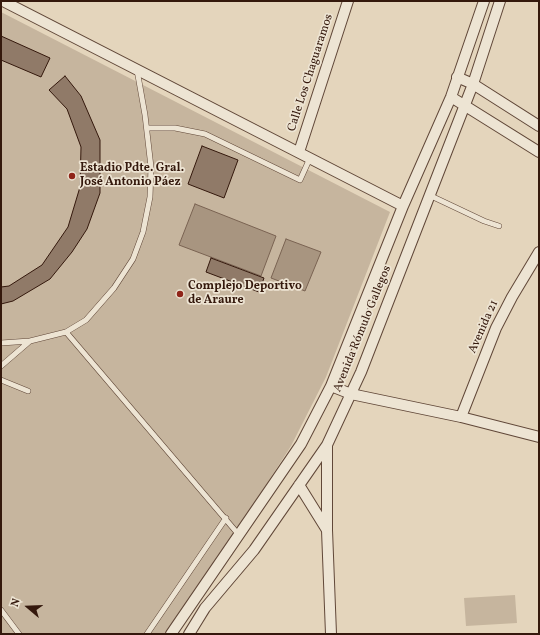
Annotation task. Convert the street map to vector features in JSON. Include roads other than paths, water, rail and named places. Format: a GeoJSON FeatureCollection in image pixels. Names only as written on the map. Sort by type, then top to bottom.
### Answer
{"type":"FeatureCollection","features":[{"type":"Feature","properties":{"kind":"street"},"geometry":{"type":"LineString","coordinates":[[3,1],[403,206]]}},
{"type":"Feature","properties":{"kind":"street","name":"Calle Los Chaguaramos"},"geometry":{"type":"LineString","coordinates":[[299,152],[348,1]]}},
{"type":"Feature","properties":{"kind":"street","name":"Avenida Rómulo Gallegos"},"geometry":{"type":"LineString","coordinates":[[171,634],[300,444],[331,386],[403,206],[451,97],[484,1]]}},
{"type":"Feature","properties":{"kind":"street","name":"Avenida Rómulo Gallegos"},"geometry":{"type":"LineString","coordinates":[[189,634],[205,608],[254,550],[327,445],[351,394],[473,84],[500,1]]}},
{"type":"Feature","properties":{"kind":"street"},"geometry":{"type":"LineString","coordinates":[[457,77],[473,84],[539,126]]}},
{"type":"Feature","properties":{"kind":"street"},"geometry":{"type":"LineString","coordinates":[[451,97],[539,152]]}},
{"type":"Feature","properties":{"kind":"street","name":"Avenida 21"},"geometry":{"type":"LineString","coordinates":[[461,417],[496,328],[512,297],[539,252]]}},
{"type":"Feature","properties":{"kind":"street"},"geometry":{"type":"LineString","coordinates":[[331,386],[351,394],[461,417],[539,436]]}},
{"type":"Feature","properties":{"kind":"street"},"geometry":{"type":"LineString","coordinates":[[327,445],[327,530],[331,634]]}},
{"type":"Feature","properties":{"kind":"street"},"geometry":{"type":"LineString","coordinates":[[299,485],[327,530]]}},
{"type":"Feature","properties":{"kind":"lane"},"geometry":{"type":"LineString","coordinates":[[1,343],[30,341],[66,332],[86,320],[104,300],[124,273],[138,246],[148,216],[151,152],[137,70]]}},
{"type":"Feature","properties":{"kind":"lane"},"geometry":{"type":"LineString","coordinates":[[147,128],[175,128],[205,134],[300,180],[310,158]]}},
{"type":"Feature","properties":{"kind":"lane"},"geometry":{"type":"LineString","coordinates":[[429,195],[498,226]]}},
{"type":"Feature","properties":{"kind":"lane"},"geometry":{"type":"LineString","coordinates":[[66,332],[239,535]]}},
{"type":"Feature","properties":{"kind":"lane"},"geometry":{"type":"LineString","coordinates":[[1,366],[30,341]]}},
{"type":"Feature","properties":{"kind":"lane"},"geometry":{"type":"LineString","coordinates":[[1,380],[28,391]]}},
{"type":"Feature","properties":{"kind":"lane"},"geometry":{"type":"LineString","coordinates":[[147,634],[226,518]]}},
{"type":"Feature","properties":{"kind":"lane"},"geometry":{"type":"LineString","coordinates":[[1,610],[18,634]]}},
{"type":"Feature","properties":{"kind":"place","name":"Estadio Pdte. Gral. José Antonio Páez"},"geometry":{"type":"Point","coordinates":[72,176]}},
{"type":"Feature","properties":{"kind":"place","name":"Complejo Deportivo de Araure"},"geometry":{"type":"Point","coordinates":[180,294]}}]}
